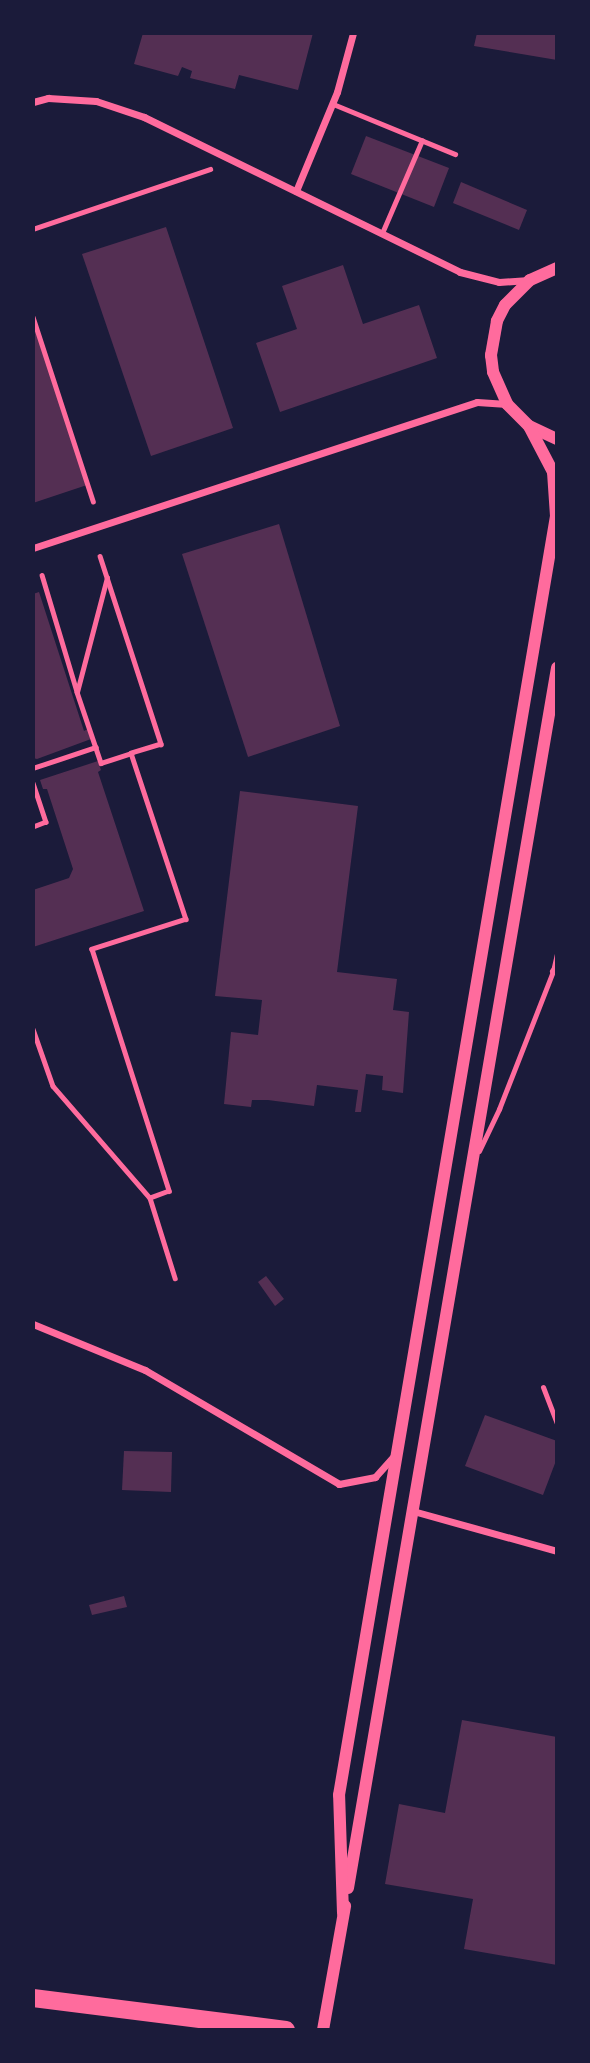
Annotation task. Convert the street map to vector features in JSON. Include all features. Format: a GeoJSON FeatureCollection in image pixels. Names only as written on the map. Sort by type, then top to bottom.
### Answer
{"type":"FeatureCollection","features":[{"type":"Feature","properties":{"kind":"highway"},"geometry":{"type":"LineString","coordinates":[[33,1998],[286,2030]]}},
{"type":"Feature","properties":{"kind":"street"},"geometry":{"type":"LineString","coordinates":[[296,191],[333,104],[353,33]]}},
{"type":"Feature","properties":{"kind":"street"},"geometry":{"type":"LineString","coordinates":[[33,102],[48,98],[96,101],[144,117],[480,279],[530,280]]}},
{"type":"Feature","properties":{"kind":"street"},"geometry":{"type":"LineString","coordinates":[[343,1913],[339,1795],[556,516],[553,472],[529,426],[507,404],[493,372],[493,337],[505,305],[530,280],[557,268]]}},
{"type":"Feature","properties":{"kind":"street"},"geometry":{"type":"LineString","coordinates":[[33,548],[477,402],[507,404]]}},
{"type":"Feature","properties":{"kind":"street"},"geometry":{"type":"LineString","coordinates":[[529,426],[557,439]]}},
{"type":"Feature","properties":{"kind":"street"},"geometry":{"type":"LineString","coordinates":[[323,2030],[557,668]]}},
{"type":"Feature","properties":{"kind":"street"},"geometry":{"type":"LineString","coordinates":[[33,1324],[145,1370],[340,1484],[375,1477],[397,1453]]}},
{"type":"Feature","properties":{"kind":"street"},"geometry":{"type":"LineString","coordinates":[[412,1511],[557,1551]]}},
{"type":"Feature","properties":{"kind":"lane"},"geometry":{"type":"LineString","coordinates":[[333,104],[455,154]]}},
{"type":"Feature","properties":{"kind":"lane"},"geometry":{"type":"LineString","coordinates":[[382,233],[422,140]]}},
{"type":"Feature","properties":{"kind":"lane"},"geometry":{"type":"LineString","coordinates":[[472,1166],[499,1109],[555,969],[557,954]]}},
{"type":"Feature","properties":{"kind":"lane"},"geometry":{"type":"LineString","coordinates":[[542,1387],[557,1424]]}},
{"type":"Feature","properties":{"kind":"path"},"geometry":{"type":"LineString","coordinates":[[33,229],[210,169]]}},
{"type":"Feature","properties":{"kind":"path"},"geometry":{"type":"LineString","coordinates":[[33,317],[93,501]]}},
{"type":"Feature","properties":{"kind":"path"},"geometry":{"type":"LineString","coordinates":[[42,575],[101,763],[161,744],[100,556]]}},
{"type":"Feature","properties":{"kind":"path"},"geometry":{"type":"LineString","coordinates":[[77,692],[107,577]]}},
{"type":"Feature","properties":{"kind":"path"},"geometry":{"type":"LineString","coordinates":[[33,768],[96,747]]}},
{"type":"Feature","properties":{"kind":"path"},"geometry":{"type":"LineString","coordinates":[[131,753],[186,919],[92,949],[169,1191],[150,1198]]}},
{"type":"Feature","properties":{"kind":"path"},"geometry":{"type":"LineString","coordinates":[[33,783],[46,822],[33,827]]}},
{"type":"Feature","properties":{"kind":"path"},"geometry":{"type":"LineString","coordinates":[[33,1029],[54,1086],[150,1198],[175,1278]]}},
{"type":"Feature","properties":{"kind":"building"},"geometry":{"type":"Polygon","coordinates":[[[143,33],[313,33],[298,90],[239,75],[235,89],[190,78],[192,71],[182,67],[178,76],[134,64],[143,33]]]}},
{"type":"Feature","properties":{"kind":"building"},"geometry":{"type":"Polygon","coordinates":[[[477,33],[557,33],[557,60],[474,46],[477,33]]]}},
{"type":"Feature","properties":{"kind":"building"},"geometry":{"type":"Polygon","coordinates":[[[366,136],[449,168],[434,207],[351,174],[366,136]]]}},
{"type":"Feature","properties":{"kind":"building"},"geometry":{"type":"Polygon","coordinates":[[[461,182],[527,210],[519,230],[453,203],[461,182]]]}},
{"type":"Feature","properties":{"kind":"building"},"geometry":{"type":"Polygon","coordinates":[[[166,227],[233,428],[151,456],[82,254],[166,227]]]}},
{"type":"Feature","properties":{"kind":"building"},"geometry":{"type":"Polygon","coordinates":[[[343,265],[363,324],[419,305],[437,358],[280,412],[256,343],[297,329],[282,286],[343,265]]]}},
{"type":"Feature","properties":{"kind":"building"},"geometry":{"type":"Polygon","coordinates":[[[33,319],[87,485],[33,503],[33,319]]]}},
{"type":"Feature","properties":{"kind":"building"},"geometry":{"type":"Polygon","coordinates":[[[279,524],[340,726],[248,757],[182,554],[279,524]]]}},
{"type":"Feature","properties":{"kind":"building"},"geometry":{"type":"Polygon","coordinates":[[[39,592],[84,731],[88,729],[91,739],[37,759],[33,758],[33,594],[39,592]]]}},
{"type":"Feature","properties":{"kind":"building"},"geometry":{"type":"Polygon","coordinates":[[[98,761],[101,770],[98,772],[144,911],[33,947],[33,890],[69,878],[73,869],[47,789],[43,789],[40,780],[98,761]]]}},
{"type":"Feature","properties":{"kind":"building"},"geometry":{"type":"Polygon","coordinates":[[[240,791],[358,806],[337,972],[397,979],[393,1010],[409,1012],[403,1093],[382,1090],[383,1076],[366,1074],[361,1112],[355,1112],[358,1090],[317,1085],[314,1106],[268,1100],[252,1100],[251,1107],[224,1104],[231,1032],[258,1035],[262,1000],[215,996],[240,791]]]}},
{"type":"Feature","properties":{"kind":"building"},"geometry":{"type":"Polygon","coordinates":[[[266,1276],[284,1299],[275,1306],[258,1282],[266,1276]]]}},
{"type":"Feature","properties":{"kind":"building"},"geometry":{"type":"Polygon","coordinates":[[[485,1415],[557,1441],[557,1458],[543,1495],[465,1466],[485,1415]]]}},
{"type":"Feature","properties":{"kind":"building"},"geometry":{"type":"Polygon","coordinates":[[[124,1451],[172,1452],[171,1492],[122,1490],[124,1451]]]}},
{"type":"Feature","properties":{"kind":"building"},"geometry":{"type":"Polygon","coordinates":[[[124,1596],[127,1607],[92,1615],[89,1605],[124,1596]]]}},
{"type":"Feature","properties":{"kind":"building"},"geometry":{"type":"Polygon","coordinates":[[[462,1720],[557,1737],[557,1965],[464,1949],[473,1899],[385,1884],[399,1804],[445,1813],[462,1720]]]}}]}
